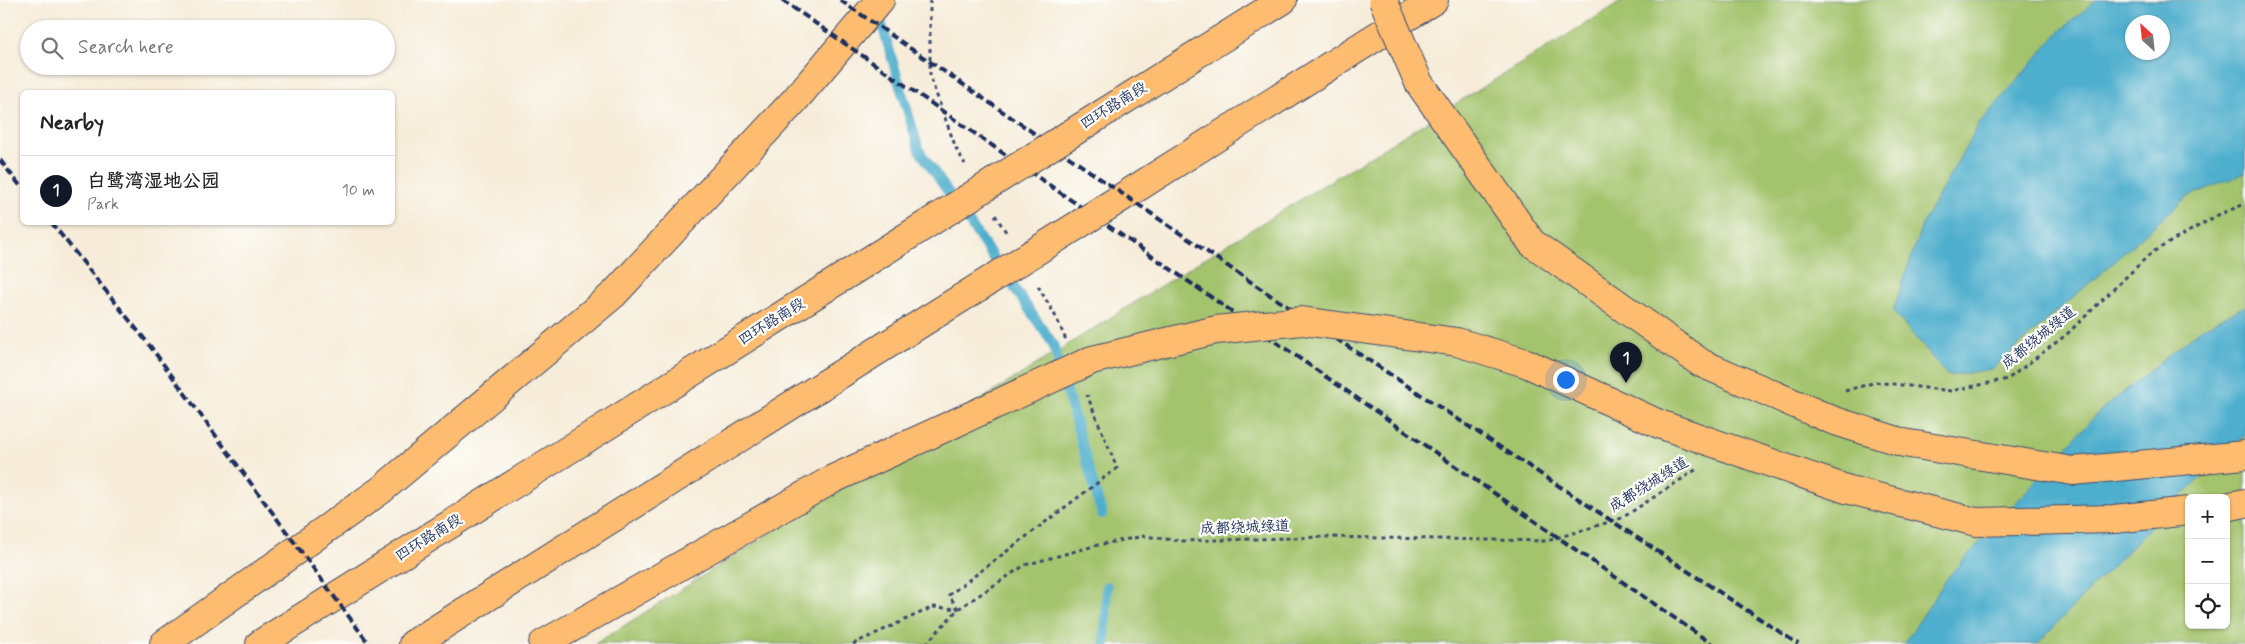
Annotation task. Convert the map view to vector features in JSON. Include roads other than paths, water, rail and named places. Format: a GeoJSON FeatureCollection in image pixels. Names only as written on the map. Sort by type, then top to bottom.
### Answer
{"type":"FeatureCollection","features":[{"type":"Feature","properties":{"kind":"highway"},"geometry":{"type":"LineString","coordinates":[[164,644],[381,490],[614,294],[794,101],[880,0]]}},
{"type":"Feature","properties":{"kind":"highway","name":"四环路南段"},"geometry":{"type":"LineString","coordinates":[[260,644],[1283,0]]}},
{"type":"Feature","properties":{"kind":"highway"},"geometry":{"type":"LineString","coordinates":[[1384,0],[1419,83],[1532,243],[1701,363],[1832,420],[1913,444],[2073,470],[2245,455]]}},
{"type":"Feature","properties":{"kind":"highway"},"geometry":{"type":"LineString","coordinates":[[413,644],[1434,0]]}},
{"type":"Feature","properties":{"kind":"highway"},"geometry":{"type":"LineString","coordinates":[[543,644],[833,479],[1092,360],[1216,330],[1302,321],[1456,342],[1474,347],[1526,363],[1659,424],[1836,486],[1976,522],[2114,519],[2185,511]]}},
{"type":"Feature","properties":{"kind":"highway"},"geometry":{"type":"LineString","coordinates":[[2230,506],[2245,503]]}},
{"type":"Feature","properties":{"kind":"water"},"geometry":{"type":"Polygon","coordinates":[[[2096,0],[2245,0],[2245,173],[2187,197],[1992,369],[1948,376],[1893,311],[1922,225],[1979,124],[2060,31],[2096,0]]]}},
{"type":"Feature","properties":{"kind":"water"},"geometry":{"type":"Polygon","coordinates":[[[2245,306],[2245,435],[2168,509],[2037,644],[1904,644],[1948,577],[2097,414],[2202,328],[2245,306]]]}},
{"type":"Feature","properties":{"kind":"waterway"},"geometry":{"type":"LineString","coordinates":[[877,8],[919,150],[1053,344],[1102,514]]}},
{"type":"Feature","properties":{"kind":"waterway"},"geometry":{"type":"LineString","coordinates":[[1105,644],[1107,586]]}},
{"type":"Feature","properties":{"kind":"railway"},"geometry":{"type":"LineString","coordinates":[[782,0],[1712,644]]}},
{"type":"Feature","properties":{"kind":"railway"},"geometry":{"type":"LineString","coordinates":[[840,0],[1267,293],[1798,644]]}},
{"type":"Feature","properties":{"kind":"railway"},"geometry":{"type":"LineString","coordinates":[[0,160],[20,185]]}},
{"type":"Feature","properties":{"kind":"railway"},"geometry":{"type":"LineString","coordinates":[[53,225],[150,346],[369,644]]}},
{"type":"Feature","properties":{"kind":"place","name":"白鹭湾湿地公园"},"geometry":{"type":"Point","coordinates":[1626,383]}}]}
